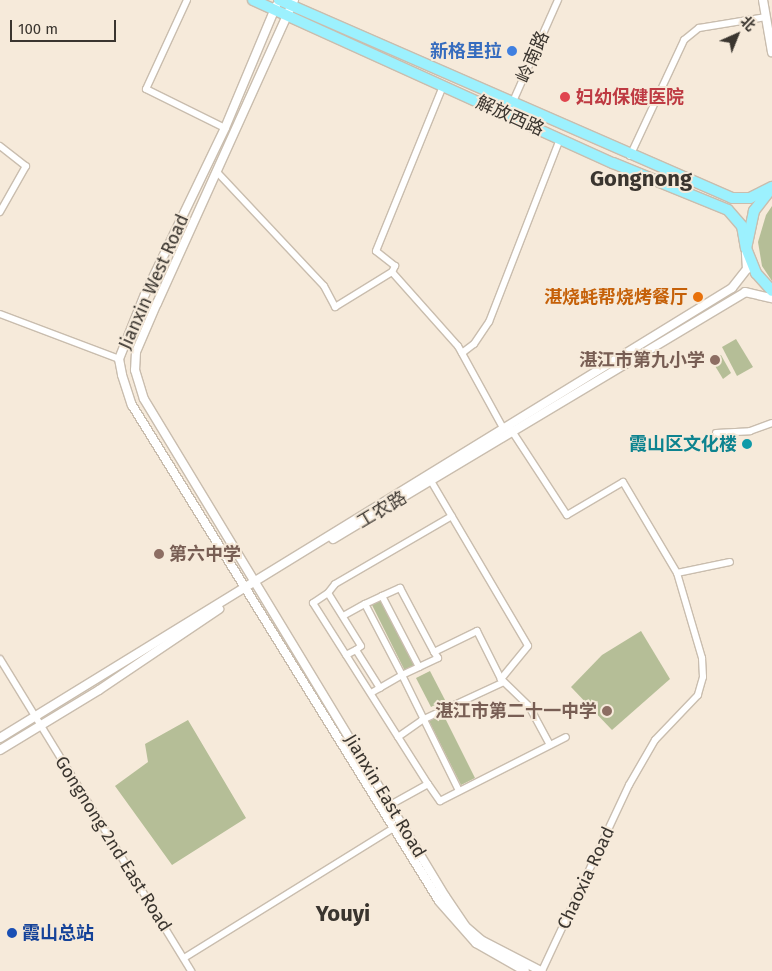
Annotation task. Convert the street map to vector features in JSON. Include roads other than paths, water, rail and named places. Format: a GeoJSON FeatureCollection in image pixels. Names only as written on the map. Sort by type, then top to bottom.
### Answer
{"type":"FeatureCollection","features":[{"type":"Feature","properties":{"kind":"main road","name":"解放西路"},"geometry":{"type":"LineString","coordinates":[[253,0],[278,2],[291,7],[630,156],[732,198],[750,198],[772,188]]}},
{"type":"Feature","properties":{"kind":"main road","name":"解放西路"},"geometry":{"type":"LineString","coordinates":[[291,7],[443,86],[560,139],[728,210],[742,226],[746,248],[756,273],[772,292]]}},
{"type":"Feature","properties":{"kind":"main road"},"geometry":{"type":"LineString","coordinates":[[746,248],[754,211],[772,188]]}},
{"type":"Feature","properties":{"kind":"street"},"geometry":{"type":"LineString","coordinates":[[187,0],[146,89],[225,128]]}},
{"type":"Feature","properties":{"kind":"street","name":"岭南路"},"geometry":{"type":"LineString","coordinates":[[508,115],[558,0]]}},
{"type":"Feature","properties":{"kind":"street"},"geometry":{"type":"LineString","coordinates":[[763,0],[772,52]]}},
{"type":"Feature","properties":{"kind":"street","name":"Jianxin West Road"},"geometry":{"type":"LineString","coordinates":[[248,591],[132,405],[119,359],[145,294],[225,128],[278,2]]}},
{"type":"Feature","properties":{"kind":"street","name":"Jianxin West Road"},"geometry":{"type":"LineString","coordinates":[[256,586],[144,399],[135,370],[136,352],[291,7]]}},
{"type":"Feature","properties":{"kind":"street"},"geometry":{"type":"LineString","coordinates":[[630,156],[684,40],[699,28],[766,17]]}},
{"type":"Feature","properties":{"kind":"street"},"geometry":{"type":"LineString","coordinates":[[217,172],[324,286],[336,307],[392,272],[395,266],[376,251],[443,86]]}},
{"type":"Feature","properties":{"kind":"street"},"geometry":{"type":"LineString","coordinates":[[462,353],[474,344],[489,322],[560,139]]}},
{"type":"Feature","properties":{"kind":"street"},"geometry":{"type":"LineString","coordinates":[[0,146],[26,166],[0,212]]}},
{"type":"Feature","properties":{"kind":"street","name":"工农路"},"geometry":{"type":"LineString","coordinates":[[0,750],[506,426],[739,283],[747,269],[746,248]]}},
{"type":"Feature","properties":{"kind":"street"},"geometry":{"type":"LineString","coordinates":[[392,272],[462,353],[512,433]]}},
{"type":"Feature","properties":{"kind":"street","name":"工农路"},"geometry":{"type":"LineString","coordinates":[[256,586],[745,292],[772,298]]}},
{"type":"Feature","properties":{"kind":"street"},"geometry":{"type":"LineString","coordinates":[[0,314],[119,359]]}},
{"type":"Feature","properties":{"kind":"street"},"geometry":{"type":"LineString","coordinates":[[716,433],[750,431],[772,423]]}},
{"type":"Feature","properties":{"kind":"street","name":"Chaoxia Road"},"geometry":{"type":"LineString","coordinates":[[512,433],[567,515],[623,482],[677,573],[702,658],[703,677],[698,695],[655,740],[629,785],[538,970]]}},
{"type":"Feature","properties":{"kind":"street"},"geometry":{"type":"LineString","coordinates":[[398,737],[422,720],[503,681],[528,646],[431,481]]}},
{"type":"Feature","properties":{"kind":"street"},"geometry":{"type":"LineString","coordinates":[[452,516],[334,584],[328,592],[313,603],[440,801],[566,737]]}},
{"type":"Feature","properties":{"kind":"street"},"geometry":{"type":"LineString","coordinates":[[677,573],[730,562]]}},
{"type":"Feature","properties":{"kind":"street","name":"Jianxin East Road"},"geometry":{"type":"LineString","coordinates":[[256,586],[465,926],[481,940],[538,970]]}},
{"type":"Feature","properties":{"kind":"street"},"geometry":{"type":"LineString","coordinates":[[343,616],[400,588],[438,658],[402,675],[371,693]]}},
{"type":"Feature","properties":{"kind":"street","name":"工农路"},"geometry":{"type":"LineString","coordinates":[[0,738],[248,591]]}},
{"type":"Feature","properties":{"kind":"street","name":"Jianxin East Road"},"geometry":{"type":"LineString","coordinates":[[248,591],[439,901],[461,929],[476,943],[525,971]]}},
{"type":"Feature","properties":{"kind":"street"},"geometry":{"type":"LineString","coordinates":[[328,592],[361,646],[346,655]]}},
{"type":"Feature","properties":{"kind":"street"},"geometry":{"type":"LineString","coordinates":[[382,596],[419,667]]}},
{"type":"Feature","properties":{"kind":"street"},"geometry":{"type":"LineString","coordinates":[[365,604],[459,791]]}},
{"type":"Feature","properties":{"kind":"street"},"geometry":{"type":"LineString","coordinates":[[434,652],[477,631],[503,681],[529,706],[550,745]]}},
{"type":"Feature","properties":{"kind":"street"},"geometry":{"type":"LineString","coordinates":[[356,650],[380,688]]}},
{"type":"Feature","properties":{"kind":"street","name":"Gongnong 2nd East Road"},"geometry":{"type":"LineString","coordinates":[[0,659],[184,958],[189,970]]}},
{"type":"Feature","properties":{"kind":"street"},"geometry":{"type":"LineString","coordinates":[[390,805],[428,784]]}},
{"type":"Feature","properties":{"kind":"street"},"geometry":{"type":"LineString","coordinates":[[184,958],[394,828]]}},
{"type":"Feature","properties":{"kind":"place","name":"新格里拉"},"geometry":{"type":"Point","coordinates":[512,51]}},
{"type":"Feature","properties":{"kind":"place","name":"妇幼保健医院"},"geometry":{"type":"Point","coordinates":[565,97]}},
{"type":"Feature","properties":{"kind":"place","name":"湛烧蚝帮烧烤餐厅"},"geometry":{"type":"Point","coordinates":[698,297]}},
{"type":"Feature","properties":{"kind":"place","name":"湛江市第九小学"},"geometry":{"type":"Point","coordinates":[715,360]}},
{"type":"Feature","properties":{"kind":"place","name":"霞山区文化楼"},"geometry":{"type":"Point","coordinates":[747,444]}},
{"type":"Feature","properties":{"kind":"place","name":"第六中学"},"geometry":{"type":"Point","coordinates":[159,554]}},
{"type":"Feature","properties":{"kind":"place","name":"湛江市第二十一中学"},"geometry":{"type":"Point","coordinates":[607,711]}},
{"type":"Feature","properties":{"kind":"place","name":"霞山总站"},"geometry":{"type":"Point","coordinates":[12,933]}},
{"type":"Feature","properties":{"kind":"district","name":"Gongnong"},"geometry":{"type":"Point","coordinates":[641,179]}},
{"type":"Feature","properties":{"kind":"district","name":"Youyi"},"geometry":{"type":"Point","coordinates":[343,914]}}]}
